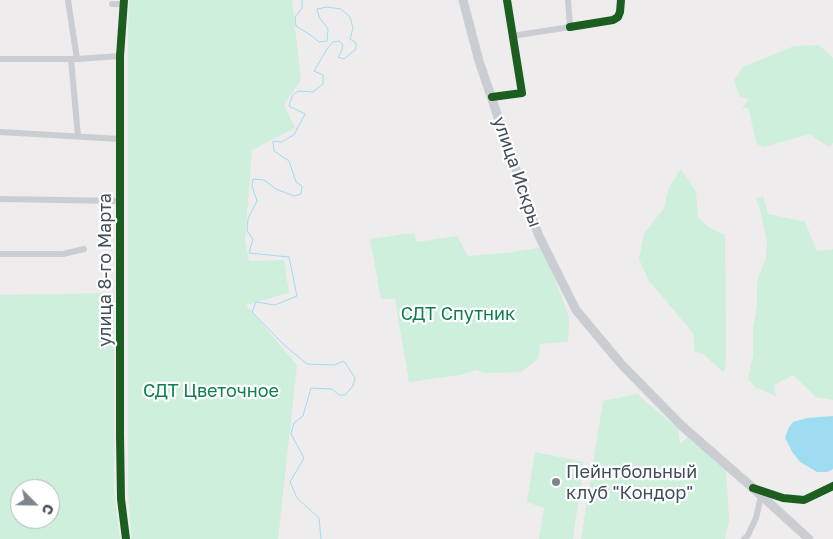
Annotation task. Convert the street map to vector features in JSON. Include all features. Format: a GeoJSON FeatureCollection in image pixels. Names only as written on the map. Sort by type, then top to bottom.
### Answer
{"type":"FeatureCollection","features":[{"type":"Feature","properties":{"kind":"main road","name":"улица Искры"},"geometry":{"type":"LineString","coordinates":[[463,0],[480,61],[538,234],[576,310],[622,365],[682,426],[809,539]]}},
{"type":"Feature","properties":{"kind":"street"},"geometry":{"type":"LineString","coordinates":[[68,0],[74,59],[78,136]]}},
{"type":"Feature","properties":{"kind":"street"},"geometry":{"type":"LineString","coordinates":[[492,97],[522,93],[507,0]]}},
{"type":"Feature","properties":{"kind":"street"},"geometry":{"type":"LineString","coordinates":[[568,0],[570,27]]}},
{"type":"Feature","properties":{"kind":"street"},"geometry":{"type":"LineString","coordinates":[[512,36],[613,20],[618,17],[621,0]]}},
{"type":"Feature","properties":{"kind":"street"},"geometry":{"type":"LineString","coordinates":[[112,4],[124,2]]}},
{"type":"Feature","properties":{"kind":"street","name":"улица 8-го Марта"},"geometry":{"type":"LineString","coordinates":[[124,2],[120,56],[120,444],[121,499],[126,539]]}},
{"type":"Feature","properties":{"kind":"street"},"geometry":{"type":"LineString","coordinates":[[0,59],[74,59],[120,56]]}},
{"type":"Feature","properties":{"kind":"street"},"geometry":{"type":"LineString","coordinates":[[0,132],[120,138]]}},
{"type":"Feature","properties":{"kind":"street"},"geometry":{"type":"LineString","coordinates":[[0,199],[120,201]]}},
{"type":"Feature","properties":{"kind":"street"},"geometry":{"type":"LineString","coordinates":[[0,254],[63,254],[84,249]]}},
{"type":"Feature","properties":{"kind":"street"},"geometry":{"type":"LineString","coordinates":[[753,488],[783,498],[804,500],[833,486]]}},
{"type":"Feature","properties":{"kind":"street"},"geometry":{"type":"LineString","coordinates":[[744,539],[756,518],[761,496]]}},
{"type":"Feature","properties":{"kind":"green space","name":"СДТ Цветочное"},"geometry":{"type":"Polygon","coordinates":[[[129,0],[292,0],[301,80],[284,105],[295,128],[252,150],[245,241],[249,261],[284,260],[289,293],[246,305],[297,365],[278,539],[132,539],[128,495],[129,0]]]}},
{"type":"Feature","properties":{"kind":"green space"},"geometry":{"type":"Polygon","coordinates":[[[819,45],[833,58],[833,143],[829,147],[810,134],[764,147],[757,144],[748,108],[742,108],[749,99],[740,97],[734,80],[743,67],[794,46],[819,45]]]}},
{"type":"Feature","properties":{"kind":"green space"},"geometry":{"type":"Polygon","coordinates":[[[681,169],[696,192],[698,218],[710,228],[725,235],[726,358],[724,373],[702,353],[695,352],[693,333],[649,281],[639,259],[644,234],[664,208],[669,187],[681,169]]]}},
{"type":"Feature","properties":{"kind":"green space"},"geometry":{"type":"Polygon","coordinates":[[[763,196],[768,214],[805,222],[817,251],[833,249],[833,400],[816,397],[793,375],[774,385],[776,396],[755,387],[748,379],[753,356],[757,282],[766,257],[767,242],[756,199],[763,196]]]}},
{"type":"Feature","properties":{"kind":"green space","name":"СДТ Спутник"},"geometry":{"type":"Polygon","coordinates":[[[414,233],[417,242],[457,236],[468,256],[514,252],[543,247],[569,317],[568,342],[540,344],[539,358],[521,372],[485,373],[476,370],[460,375],[409,382],[395,299],[381,299],[370,239],[414,233]]]}},
{"type":"Feature","properties":{"kind":"green space"},"geometry":{"type":"Polygon","coordinates":[[[114,293],[114,491],[120,539],[0,539],[0,295],[114,293]]]}},
{"type":"Feature","properties":{"kind":"green space"},"geometry":{"type":"Polygon","coordinates":[[[637,394],[678,429],[680,444],[689,436],[726,469],[729,521],[725,539],[581,539],[603,401],[637,394]]]}},
{"type":"Feature","properties":{"kind":"green space","name":"Пейнтбольный клуб \"Кондор\""},"geometry":{"type":"Polygon","coordinates":[[[535,452],[584,462],[573,539],[539,539],[544,508],[527,502],[535,452]]]}},
{"type":"Feature","properties":{"kind":"water"},"geometry":{"type":"Polygon","coordinates":[[[833,416],[833,469],[827,472],[817,472],[800,462],[785,438],[793,422],[807,418],[833,416]]]}},
{"type":"Feature","properties":{"kind":"waterway"},"geometry":{"type":"LineString","coordinates":[[302,0],[302,8],[295,17],[296,26],[319,42],[327,41],[328,29],[319,17],[317,9],[327,7],[341,9],[350,17],[353,28],[350,39],[356,43],[356,49],[344,59],[338,57],[343,45],[339,41],[333,42],[314,71],[323,75],[323,84],[313,92],[298,91],[292,96],[289,106],[305,114],[294,135],[281,142],[273,141],[274,151],[289,161],[296,182],[302,186],[301,194],[294,196],[276,189],[264,180],[253,179],[252,186],[257,201],[248,219],[247,231],[253,239],[249,253],[289,257],[297,296],[275,305],[256,302],[252,312],[283,344],[307,364],[334,365],[344,361],[355,378],[353,386],[345,395],[339,395],[332,389],[311,388],[303,416],[294,423],[291,434],[304,458],[290,482],[297,498],[319,518],[321,539]]}},
{"type":"Feature","properties":{"kind":"cycle path"},"geometry":{"type":"LineString","coordinates":[[124,0],[120,56],[120,436],[121,499],[126,539]]}},
{"type":"Feature","properties":{"kind":"cycle path"},"geometry":{"type":"LineString","coordinates":[[492,97],[522,93],[507,0]]}},
{"type":"Feature","properties":{"kind":"cycle path"},"geometry":{"type":"LineString","coordinates":[[570,27],[613,20],[618,17],[621,0]]}},
{"type":"Feature","properties":{"kind":"cycle path"},"geometry":{"type":"LineString","coordinates":[[753,488],[783,498],[804,500],[833,486]]}},
{"type":"Feature","properties":{"kind":"place","name":"Пейнтбольный клуб \"Кондор\""},"geometry":{"type":"Point","coordinates":[556,482]}}]}
